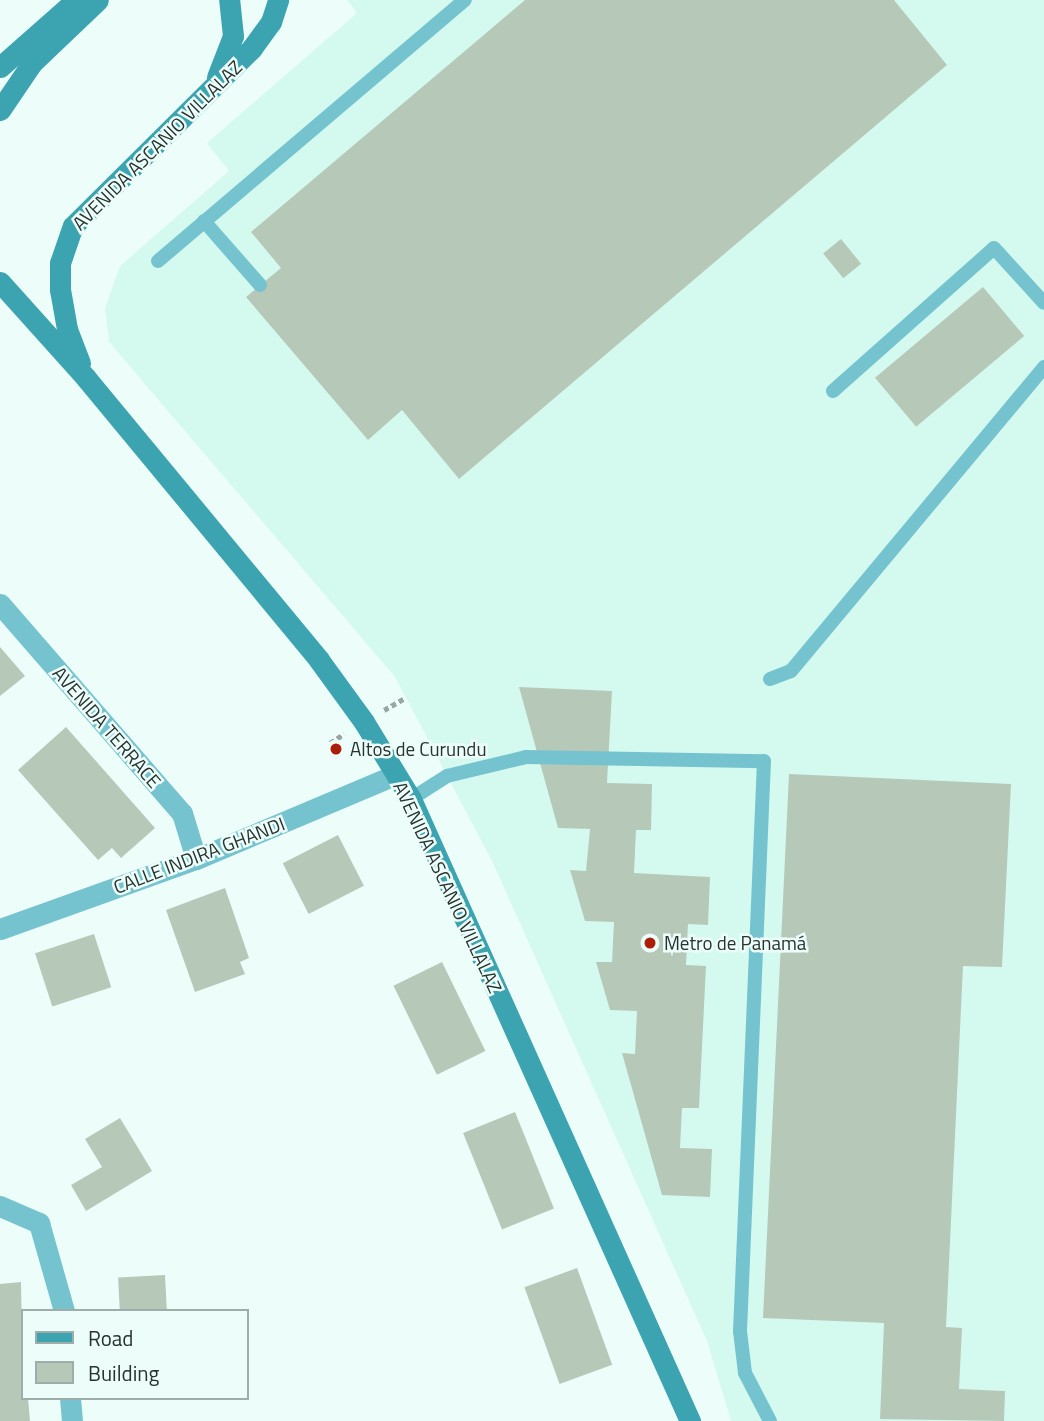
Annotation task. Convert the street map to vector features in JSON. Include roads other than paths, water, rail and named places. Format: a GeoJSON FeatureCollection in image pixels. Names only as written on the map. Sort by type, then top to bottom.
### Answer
{"type":"FeatureCollection","features":[{"type":"Feature","properties":{"kind":"main road"},"geometry":{"type":"LineString","coordinates":[[0,67],[76,0]]}},
{"type":"Feature","properties":{"kind":"main road"},"geometry":{"type":"LineString","coordinates":[[0,110],[32,63],[98,0]]}},
{"type":"Feature","properties":{"kind":"main road"},"geometry":{"type":"LineString","coordinates":[[210,91],[233,36],[229,0]]}},
{"type":"Feature","properties":{"kind":"main road","name":"AVENIDA ASCANIO VILLALAZ"},"geometry":{"type":"LineString","coordinates":[[86,378],[61,303],[60,263],[66,240],[79,219],[260,40],[278,0]]}},
{"type":"Feature","properties":{"kind":"main road","name":"AVENIDA ASCANIO VILLALAZ"},"geometry":{"type":"LineString","coordinates":[[0,282],[86,378],[319,660],[411,799],[690,1421]]}},
{"type":"Feature","properties":{"kind":"street","name":"AVENIDA TERRACE"},"geometry":{"type":"LineString","coordinates":[[0,604],[182,813],[196,859]]}},
{"type":"Feature","properties":{"kind":"street","name":"CALLE INDIRA GHANDI"},"geometry":{"type":"LineString","coordinates":[[0,929],[196,859],[396,775]]}},
{"type":"Feature","properties":{"kind":"street"},"geometry":{"type":"LineString","coordinates":[[0,1206],[39,1223],[63,1309]]}},
{"type":"Feature","properties":{"kind":"street"},"geometry":{"type":"LineString","coordinates":[[70,1400],[72,1421]]}},
{"type":"Feature","properties":{"kind":"lane"},"geometry":{"type":"LineString","coordinates":[[158,261],[465,0]]}},
{"type":"Feature","properties":{"kind":"lane"},"geometry":{"type":"LineString","coordinates":[[204,221],[260,285]]}},
{"type":"Feature","properties":{"kind":"lane"},"geometry":{"type":"LineString","coordinates":[[833,391],[994,248],[1044,303]]}},
{"type":"Feature","properties":{"kind":"lane"},"geometry":{"type":"LineString","coordinates":[[770,679],[791,671],[1044,367]]}},
{"type":"Feature","properties":{"kind":"lane"},"geometry":{"type":"LineString","coordinates":[[411,799],[447,776],[526,757],[764,761],[740,1331],[745,1373],[770,1421]]}},
{"type":"Feature","properties":{"kind":"place","name":"Altos de Curundu"},"geometry":{"type":"Point","coordinates":[336,749]}},
{"type":"Feature","properties":{"kind":"place","name":"Metro de Panamá"},"geometry":{"type":"Point","coordinates":[650,943]}}]}
